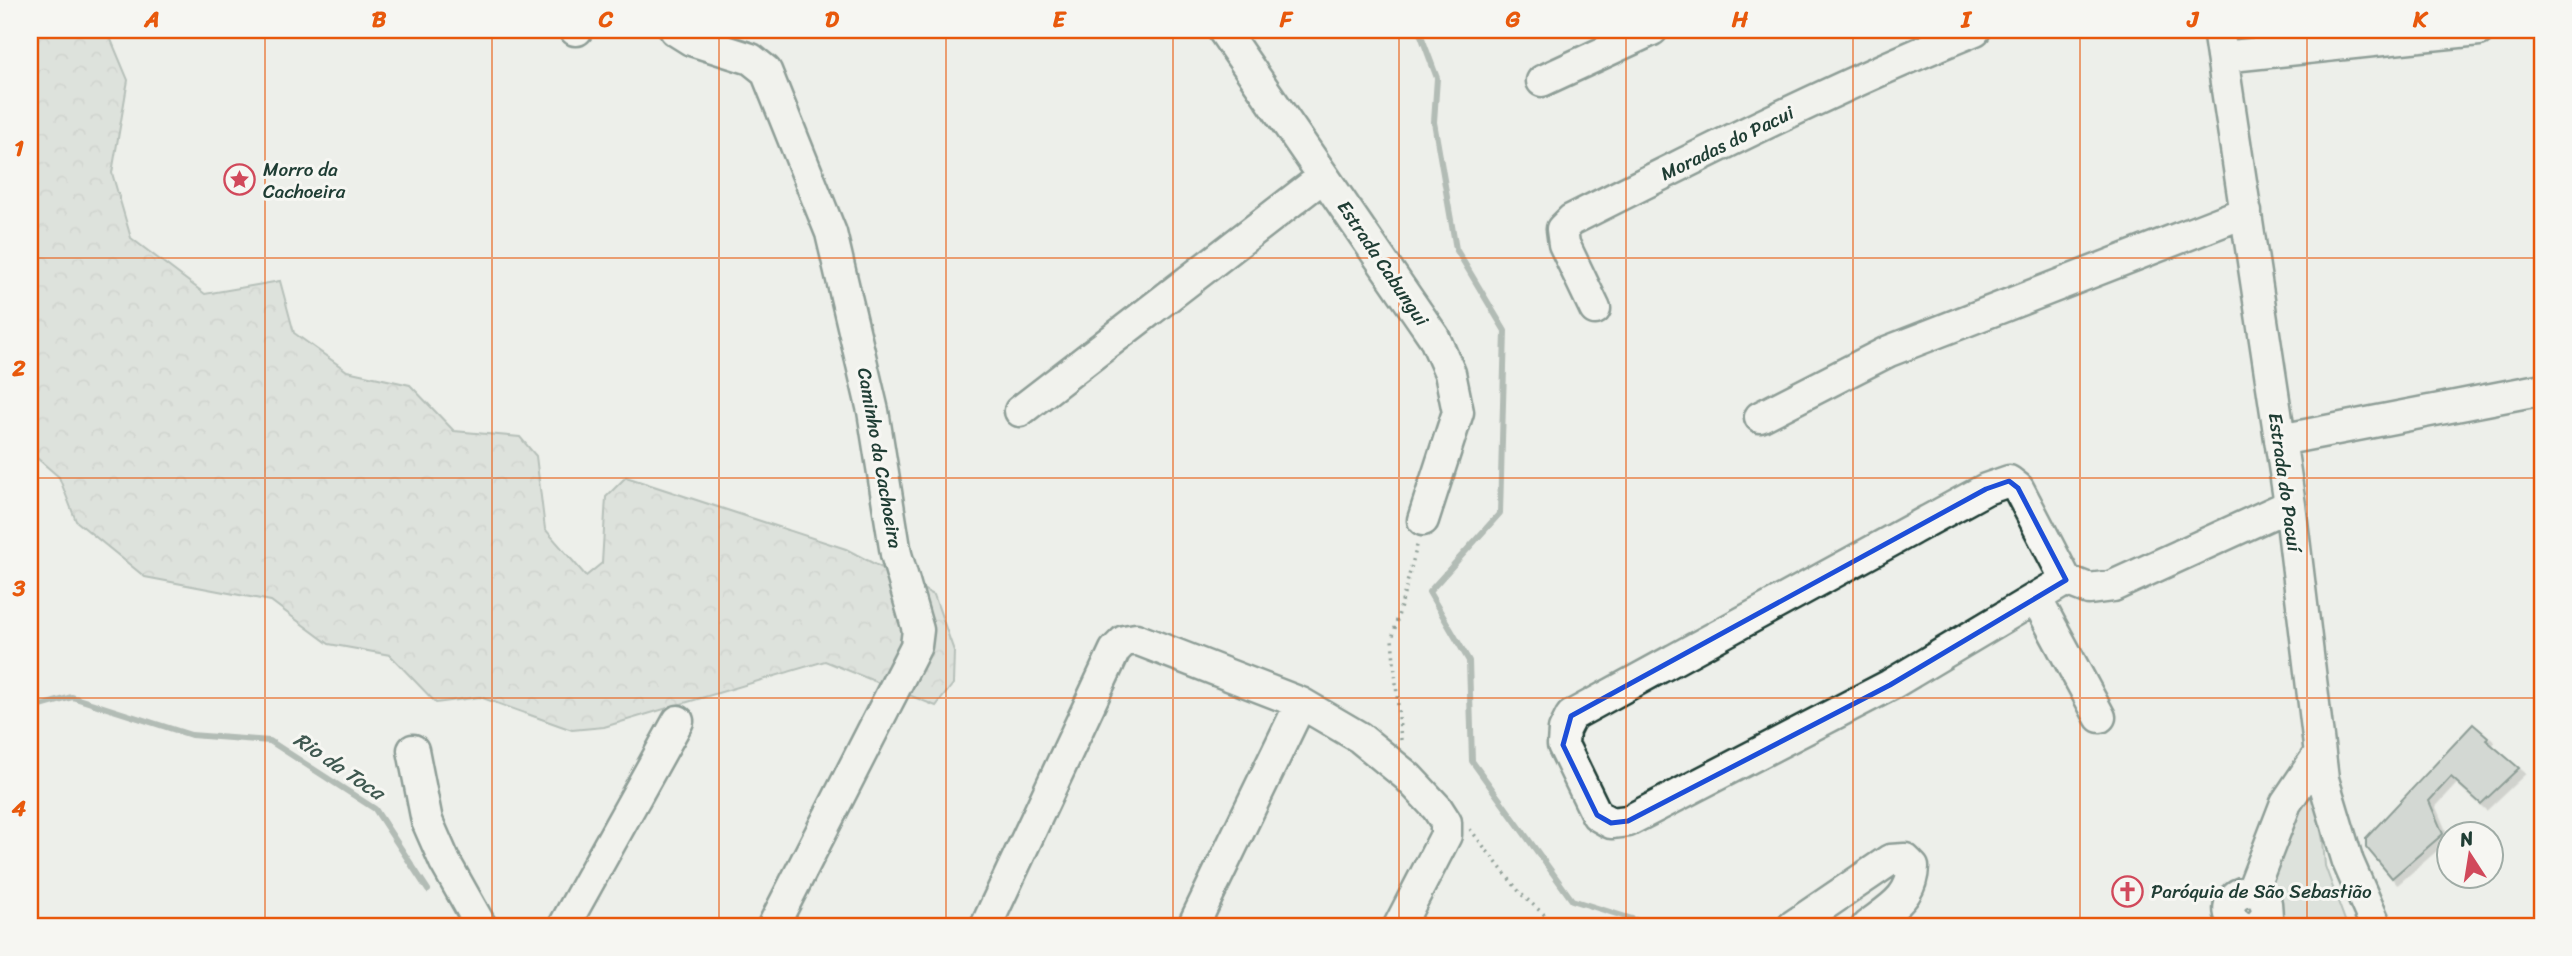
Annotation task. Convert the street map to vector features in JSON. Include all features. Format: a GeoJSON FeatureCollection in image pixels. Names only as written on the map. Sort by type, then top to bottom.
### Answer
{"type":"FeatureCollection","features":[{"type":"Feature","properties":{"kind":"street","name":"Caminho da Cachoeira"},"geometry":{"type":"LineString","coordinates":[[675,30],[691,40],[751,59],[766,71],[778,97],[831,233],[873,411],[896,554],[918,630],[916,646],[773,926]]}},
{"type":"Feature","properties":{"kind":"street","name":"Estrada Cabungui"},"geometry":{"type":"LineString","coordinates":[[1223,30],[1433,337],[1450,373],[1458,412],[1423,520]]}},
{"type":"Feature","properties":{"kind":"street"},"geometry":{"type":"LineString","coordinates":[[1542,81],[1652,30]]}},
{"type":"Feature","properties":{"kind":"street","name":"Moradas do Pacui"},"geometry":{"type":"LineString","coordinates":[[1595,309],[1564,244],[1562,229],[1571,220],[1886,66],[1975,30]]}},
{"type":"Feature","properties":{"kind":"street"},"geometry":{"type":"LineString","coordinates":[[2220,43],[2479,30]]}},
{"type":"Feature","properties":{"kind":"street","name":"Estrada do Pacuí"},"geometry":{"type":"LineString","coordinates":[[2220,43],[2290,505],[2323,779],[2348,862],[2376,926]]}},
{"type":"Feature","properties":{"kind":"street"},"geometry":{"type":"LineString","coordinates":[[1020,411],[1323,177]]}},
{"type":"Feature","properties":{"kind":"street"},"geometry":{"type":"LineString","coordinates":[[1760,417],[1889,351],[2246,212]]}},
{"type":"Feature","properties":{"kind":"street"},"geometry":{"type":"LineString","coordinates":[[2280,440],[2538,390]]}},
{"type":"Feature","properties":{"kind":"street"},"geometry":{"type":"LineString","coordinates":[[2066,580],[1890,685],[1628,821],[1611,823],[1597,816],[1563,745],[1564,730],[1571,716],[1986,489],[2009,481],[2018,488],[2066,580],[2089,589],[2113,586],[2290,505]]}},
{"type":"Feature","properties":{"kind":"street"},"geometry":{"type":"LineString","coordinates":[[2036,598],[2100,717]]}},
{"type":"Feature","properties":{"kind":"street"},"geometry":{"type":"LineString","coordinates":[[986,926],[1115,650],[1124,641],[1136,639],[1301,702],[1359,737],[1408,777],[1437,808],[1446,822],[1446,835],[1399,926]]}},
{"type":"Feature","properties":{"kind":"street"},"geometry":{"type":"LineString","coordinates":[[1193,926],[1301,702]]}},
{"type":"Feature","properties":{"kind":"street"},"geometry":{"type":"LineString","coordinates":[[564,926],[678,721]]}},
{"type":"Feature","properties":{"kind":"street"},"geometry":{"type":"LineString","coordinates":[[413,750],[427,821],[445,862],[481,926]]}},
{"type":"Feature","properties":{"kind":"street"},"geometry":{"type":"LineString","coordinates":[[2252,891],[2286,803],[2319,754]]}},
{"type":"Feature","properties":{"kind":"street"},"geometry":{"type":"LineString","coordinates":[[1793,926],[1890,860],[1905,859],[1913,867],[1912,882],[1900,900],[1867,926]]}},
{"type":"Feature","properties":{"kind":"street"},"geometry":{"type":"LineString","coordinates":[[2239,926],[2230,913],[2232,901],[2241,892],[2252,891],[2263,898],[2268,910],[2267,916],[2258,926]]}},
{"type":"Feature","properties":{"kind":"path"},"geometry":{"type":"LineString","coordinates":[[1401,741],[1391,639],[1423,520]]}},
{"type":"Feature","properties":{"kind":"path"},"geometry":{"type":"LineString","coordinates":[[1470,828],[1521,894],[1557,926]]}},
{"type":"Feature","properties":{"kind":"highlighted area"},"geometry":{"type":"Polygon","coordinates":[[[2009,481],[2018,488],[2066,580],[1890,685],[1628,821],[1611,823],[1597,815],[1563,745],[1571,716],[1986,489],[2009,481]]]}},
{"type":"Feature","properties":{"kind":"green space"},"geometry":{"type":"Polygon","coordinates":[[[30,30],[107,30],[128,80],[112,173],[131,238],[205,294],[280,281],[294,333],[347,371],[410,385],[454,431],[520,437],[536,456],[545,529],[586,576],[602,563],[606,497],[626,477],[846,549],[934,595],[954,651],[953,684],[936,706],[825,661],[604,727],[572,730],[480,697],[436,703],[390,655],[329,644],[271,601],[145,577],[76,521],[59,477],[30,452],[30,30]]]}},
{"type":"Feature","properties":{"kind":"green space"},"geometry":{"type":"Polygon","coordinates":[[[2312,786],[2325,866],[2347,926],[2265,926],[2268,870],[2281,840],[2312,786]]]}},
{"type":"Feature","properties":{"kind":"building"},"geometry":{"type":"Polygon","coordinates":[[[2473,724],[2488,737],[2486,740],[2519,768],[2481,804],[2451,777],[2429,801],[2437,820],[2436,840],[2392,878],[2366,847],[2366,838],[2473,724]]]}},
{"type":"Feature","properties":{"kind":"waterway"},"geometry":{"type":"LineString","coordinates":[[1419,30],[1437,78],[1434,122],[1456,249],[1505,331],[1500,513],[1429,592],[1469,661],[1472,761],[1572,900],[1648,926]]}},
{"type":"Feature","properties":{"kind":"waterway","name":"Rio da Toca"},"geometry":{"type":"LineString","coordinates":[[30,709],[72,697],[191,735],[270,741],[375,809],[428,890]]}},
{"type":"Feature","properties":{"kind":"place","name":"Morro da Cachoeira"},"geometry":{"type":"Point","coordinates":[240,180]}},
{"type":"Feature","properties":{"kind":"place","name":"Paróquia de São Sebastião"},"geometry":{"type":"Point","coordinates":[2128,891]}}]}
